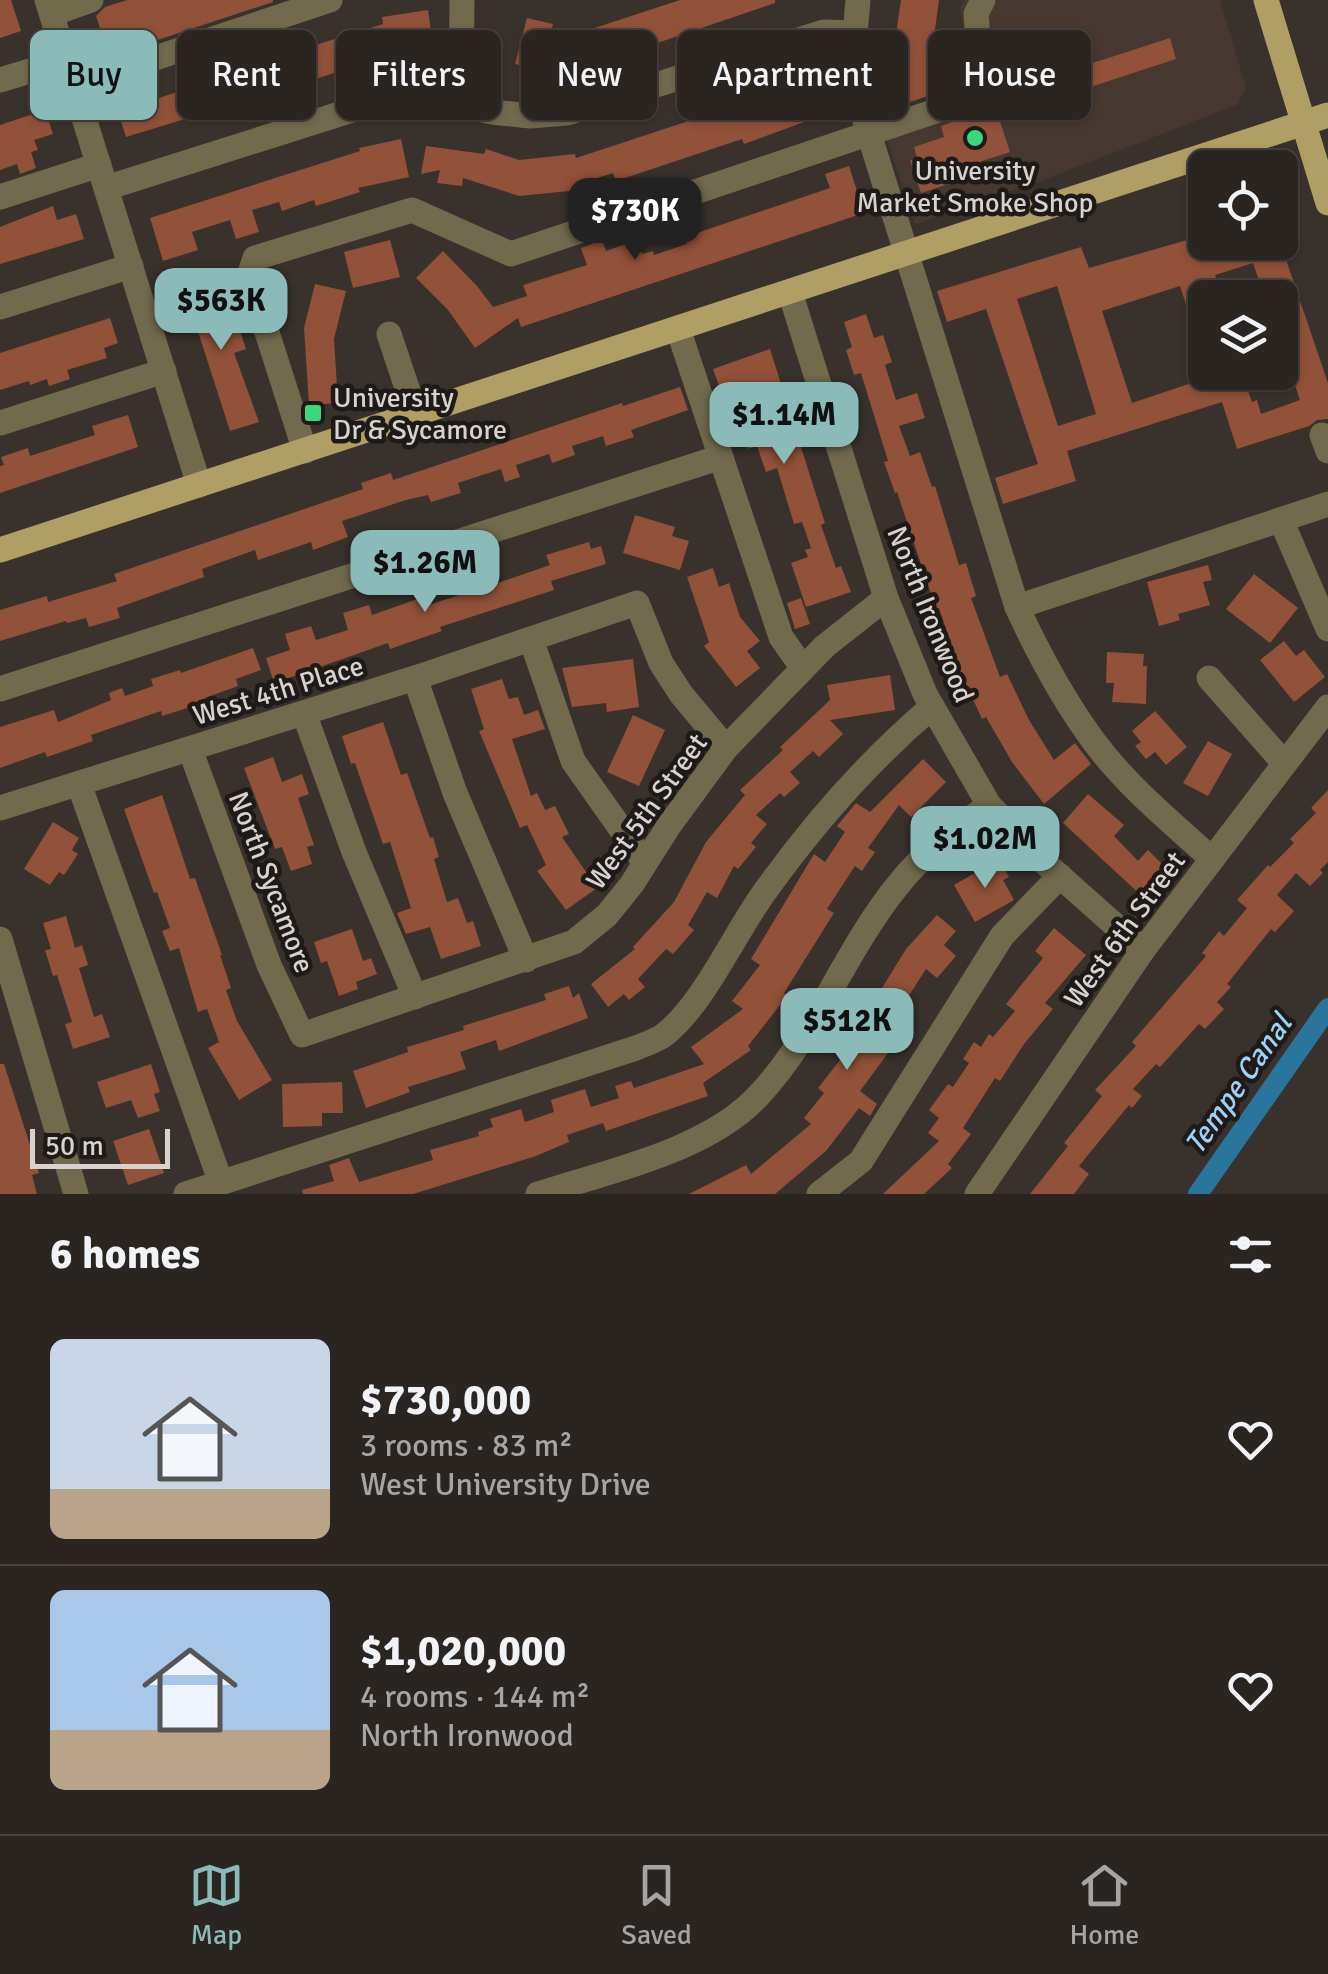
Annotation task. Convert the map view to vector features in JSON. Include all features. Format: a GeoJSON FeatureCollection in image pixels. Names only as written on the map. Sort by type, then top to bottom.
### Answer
{"type":"FeatureCollection","features":[{"type":"Feature","properties":{"kind":"main road"},"geometry":{"type":"LineString","coordinates":[[1266,0],[1328,204]]}},
{"type":"Feature","properties":{"kind":"main road"},"geometry":{"type":"LineString","coordinates":[[0,550],[1328,115]]}},
{"type":"Feature","properties":{"kind":"street"},"geometry":{"type":"LineString","coordinates":[[50,7],[91,0]]}},
{"type":"Feature","properties":{"kind":"street"},"geometry":{"type":"LineString","coordinates":[[157,48],[330,0]]}},
{"type":"Feature","properties":{"kind":"street"},"geometry":{"type":"LineString","coordinates":[[461,30],[462,0]]}},
{"type":"Feature","properties":{"kind":"street"},"geometry":{"type":"LineString","coordinates":[[855,30],[858,0]]}},
{"type":"Feature","properties":{"kind":"street"},"geometry":{"type":"LineString","coordinates":[[305,451],[249,276],[255,258],[412,210],[511,254],[983,95],[976,14],[983,0]]}},
{"type":"Feature","properties":{"kind":"street"},"geometry":{"type":"LineString","coordinates":[[0,80],[30,77]]}},
{"type":"Feature","properties":{"kind":"street"},"geometry":{"type":"LineString","coordinates":[[501,113],[530,116],[567,113],[677,78]]}},
{"type":"Feature","properties":{"kind":"street"},"geometry":{"type":"LineString","coordinates":[[0,197],[103,177],[336,113]]}},
{"type":"Feature","properties":{"kind":"street"},"geometry":{"type":"LineString","coordinates":[[85,120],[199,485]]}},
{"type":"Feature","properties":{"kind":"street"},"geometry":{"type":"LineString","coordinates":[[864,120],[1017,607],[1040,656],[1097,746],[1132,786],[1212,859]]}},
{"type":"Feature","properties":{"kind":"street"},"geometry":{"type":"LineString","coordinates":[[0,307],[131,266]]}},
{"type":"Feature","properties":{"kind":"street","name":"North Ironwood"},"geometry":{"type":"LineString","coordinates":[[790,292],[886,598],[932,707],[989,805],[1060,876],[1143,950]]}},
{"type":"Feature","properties":{"kind":"street"},"geometry":{"type":"LineString","coordinates":[[678,329],[781,637],[802,667]]}},
{"type":"Feature","properties":{"kind":"street"},"geometry":{"type":"LineString","coordinates":[[389,334],[416,415]]}},
{"type":"Feature","properties":{"kind":"street"},"geometry":{"type":"LineString","coordinates":[[0,422],[164,371]]}},
{"type":"Feature","properties":{"kind":"street"},"geometry":{"type":"LineString","coordinates":[[0,689],[720,457]]}},
{"type":"Feature","properties":{"kind":"street"},"geometry":{"type":"LineString","coordinates":[[1017,607],[1328,504]]}},
{"type":"Feature","properties":{"kind":"street"},"geometry":{"type":"LineString","coordinates":[[1282,520],[1328,630]]}},
{"type":"Feature","properties":{"kind":"street","name":"West 5th Street"},"geometry":{"type":"LineString","coordinates":[[302,1035],[574,942],[616,904],[726,748],[802,667],[886,598]]}},
{"type":"Feature","properties":{"kind":"street","name":"West 4th Place"},"geometry":{"type":"LineString","coordinates":[[0,808],[415,678],[637,603],[671,679],[726,748]]}},
{"type":"Feature","properties":{"kind":"street"},"geometry":{"type":"LineString","coordinates":[[531,639],[572,760],[645,864]]}},
{"type":"Feature","properties":{"kind":"street"},"geometry":{"type":"LineString","coordinates":[[415,678],[455,793],[526,960]]}},
{"type":"Feature","properties":{"kind":"street"},"geometry":{"type":"LineString","coordinates":[[1210,678],[1284,763]]}},
{"type":"Feature","properties":{"kind":"street"},"geometry":{"type":"LineString","coordinates":[[186,1194],[662,1037],[684,1016],[764,892],[826,811],[890,743],[932,707]]}},
{"type":"Feature","properties":{"kind":"street","name":"West 6th Street"},"geometry":{"type":"LineString","coordinates":[[977,1194],[1143,950],[1328,707]]}},
{"type":"Feature","properties":{"kind":"street"},"geometry":{"type":"LineString","coordinates":[[304,713],[354,852],[414,997]]}},
{"type":"Feature","properties":{"kind":"street","name":"North Sycamore"},"geometry":{"type":"LineString","coordinates":[[190,749],[270,965],[302,1035]]}},
{"type":"Feature","properties":{"kind":"street"},"geometry":{"type":"LineString","coordinates":[[79,784],[222,1182]]}},
{"type":"Feature","properties":{"kind":"street"},"geometry":{"type":"LineString","coordinates":[[538,1194],[673,1150],[721,1126],[758,1097],[794,1048],[896,886],[936,843],[989,805]]}},
{"type":"Feature","properties":{"kind":"street"},"geometry":{"type":"LineString","coordinates":[[818,1194],[861,1162],[1002,936],[1060,876]]}},
{"type":"Feature","properties":{"kind":"street"},"geometry":{"type":"LineString","coordinates":[[0,939],[76,1194]]}},
{"type":"Feature","properties":{"kind":"shaded area"},"geometry":{"type":"Polygon","coordinates":[[[965,0],[1220,0],[1246,87],[1238,104],[1231,107],[1041,181],[915,224],[881,121],[908,120],[908,112],[928,106],[928,120],[1091,120],[1091,30],[964,30],[960,8],[965,0]]]}},
{"type":"Feature","properties":{"kind":"building"},"geometry":{"type":"Polygon","coordinates":[[[0,0],[11,0],[21,31],[0,38],[0,0]]]}},
{"type":"Feature","properties":{"kind":"building"},"geometry":{"type":"Polygon","coordinates":[[[127,0],[273,0],[188,30],[177,30],[177,34],[157,40],[157,30],[101,30],[96,16],[105,7],[127,0]]]}},
{"type":"Feature","properties":{"kind":"building"},"geometry":{"type":"Polygon","coordinates":[[[680,0],[775,0],[696,30],[677,30],[677,36],[657,43],[657,30],[588,30],[680,0]]]}},
{"type":"Feature","properties":{"kind":"building"},"geometry":{"type":"Polygon","coordinates":[[[901,0],[939,0],[935,30],[928,30],[928,96],[908,103],[908,30],[897,30],[901,0]]]}},
{"type":"Feature","properties":{"kind":"building"},"geometry":{"type":"Polygon","coordinates":[[[428,10],[431,30],[364,30],[383,24],[382,17],[428,10]]]}},
{"type":"Feature","properties":{"kind":"building"},"geometry":{"type":"Polygon","coordinates":[[[527,18],[553,24],[551,30],[524,30],[527,18]]]}},
{"type":"Feature","properties":{"kind":"building"},"geometry":{"type":"Polygon","coordinates":[[[1170,38],[1176,59],[1091,87],[1091,64],[1170,38]]]}},
{"type":"Feature","properties":{"kind":"building"},"geometry":{"type":"Polygon","coordinates":[[[336,39],[336,72],[316,79],[316,45],[336,39]]]}},
{"type":"Feature","properties":{"kind":"building"},"geometry":{"type":"Polygon","coordinates":[[[521,41],[521,65],[515,64],[521,41]]]}},
{"type":"Feature","properties":{"kind":"building"},"geometry":{"type":"Polygon","coordinates":[[[177,92],[177,120],[181,120],[126,137],[121,120],[157,120],[157,99],[177,92]]]}},
{"type":"Feature","properties":{"kind":"building"},"geometry":{"type":"Polygon","coordinates":[[[30,115],[30,120],[48,120],[53,134],[34,140],[38,150],[31,152],[36,168],[20,174],[17,164],[0,170],[0,125],[30,115]]]}},
{"type":"Feature","properties":{"kind":"building"},"geometry":{"type":"Polygon","coordinates":[[[692,120],[809,120],[744,144],[742,139],[616,181],[613,173],[578,184],[579,190],[519,196],[463,178],[462,186],[437,183],[440,170],[421,174],[426,146],[484,154],[486,149],[519,160],[575,154],[576,158],[692,120]]]}},
{"type":"Feature","properties":{"kind":"building"},"geometry":{"type":"Polygon","coordinates":[[[957,120],[1000,120],[1010,152],[951,171],[955,182],[921,193],[910,160],[917,158],[914,147],[944,137],[941,126],[957,120]]]}},
{"type":"Feature","properties":{"kind":"building"},"geometry":{"type":"Polygon","coordinates":[[[401,139],[409,177],[358,188],[360,192],[316,206],[314,200],[282,211],[279,202],[252,210],[259,232],[236,239],[230,220],[192,232],[198,250],[163,261],[150,218],[360,151],[359,148],[401,139]]]}},
{"type":"Feature","properties":{"kind":"building"},"geometry":{"type":"Polygon","coordinates":[[[849,166],[864,213],[521,327],[518,318],[475,348],[448,310],[416,278],[443,251],[493,307],[527,296],[523,285],[587,265],[581,248],[602,240],[606,251],[637,240],[642,254],[653,251],[654,255],[687,244],[685,237],[830,188],[825,174],[849,166]]]}},
{"type":"Feature","properties":{"kind":"building"},"geometry":{"type":"Polygon","coordinates":[[[53,206],[57,220],[76,214],[84,239],[0,264],[0,227],[53,206]]]}},
{"type":"Feature","properties":{"kind":"building"},"geometry":{"type":"Polygon","coordinates":[[[390,240],[400,277],[353,288],[344,252],[390,240]]]}},
{"type":"Feature","properties":{"kind":"building"},"geometry":{"type":"Polygon","coordinates":[[[1188,240],[1188,260],[1286,260],[1293,280],[1259,280],[1253,263],[1215,275],[1217,280],[1188,280],[1188,310],[1180,286],[1102,311],[1132,403],[1188,384],[1188,390],[1248,390],[1252,402],[1257,400],[1261,414],[1300,400],[1297,390],[1298,295],[1328,383],[1328,419],[1237,449],[1222,402],[1067,451],[1076,481],[1003,504],[995,478],[1038,464],[986,309],[947,322],[937,291],[1081,247],[1089,268],[1188,240]],[[1057,286],[1017,299],[1058,426],[1096,414],[1057,286]]]}},
{"type":"Feature","properties":{"kind":"building"},"geometry":{"type":"Polygon","coordinates":[[[216,275],[222,295],[213,298],[223,330],[238,325],[246,349],[234,353],[259,422],[230,431],[183,285],[216,275]]]}},
{"type":"Feature","properties":{"kind":"building"},"geometry":{"type":"Polygon","coordinates":[[[315,284],[346,291],[334,339],[338,403],[309,405],[304,328],[315,284]]]}},
{"type":"Feature","properties":{"kind":"building"},"geometry":{"type":"Polygon","coordinates":[[[866,314],[874,338],[883,335],[892,362],[885,365],[896,400],[917,393],[925,418],[899,426],[910,456],[920,452],[932,487],[935,486],[959,565],[966,563],[976,596],[971,598],[1000,677],[1007,674],[1054,760],[1075,743],[1091,764],[1044,804],[1012,762],[986,717],[982,719],[960,671],[939,608],[936,609],[884,462],[888,461],[861,373],[854,375],[846,350],[852,347],[844,322],[866,314]]]}},
{"type":"Feature","properties":{"kind":"building"},"geometry":{"type":"Polygon","coordinates":[[[110,318],[118,343],[104,348],[107,358],[67,370],[70,379],[49,386],[47,379],[0,390],[0,353],[110,318]]]}},
{"type":"Feature","properties":{"kind":"building"},"geometry":{"type":"Polygon","coordinates":[[[770,349],[825,523],[821,525],[836,568],[841,566],[851,592],[806,607],[791,563],[808,557],[805,550],[811,548],[802,522],[794,524],[777,468],[766,472],[757,446],[748,449],[739,424],[749,421],[739,392],[723,397],[713,369],[770,349]]]}},
{"type":"Feature","properties":{"kind":"building"},"geometry":{"type":"Polygon","coordinates":[[[680,387],[688,410],[631,430],[634,437],[606,446],[603,436],[572,446],[575,455],[552,463],[549,454],[516,465],[520,477],[505,482],[501,469],[458,483],[461,493],[431,502],[428,495],[406,500],[342,521],[348,537],[313,550],[311,542],[258,560],[255,550],[202,569],[204,577],[117,608],[120,618],[89,627],[86,618],[66,621],[0,641],[0,610],[47,596],[48,602],[117,581],[114,574],[363,489],[361,483],[391,473],[393,480],[680,387]]]}},
{"type":"Feature","properties":{"kind":"building"},"geometry":{"type":"Polygon","coordinates":[[[128,415],[138,447],[0,493],[0,466],[4,465],[1,457],[28,448],[30,456],[95,435],[92,426],[128,415]]]}},
{"type":"Feature","properties":{"kind":"building"},"geometry":{"type":"Polygon","coordinates":[[[635,515],[675,527],[672,536],[689,541],[680,570],[623,553],[635,515]]]}},
{"type":"Feature","properties":{"kind":"building"},"geometry":{"type":"Polygon","coordinates":[[[589,542],[591,549],[601,546],[606,564],[551,581],[554,590],[440,627],[442,631],[390,649],[388,643],[274,683],[266,658],[290,650],[285,634],[311,626],[316,640],[348,630],[343,613],[369,605],[372,615],[429,595],[432,604],[462,594],[459,586],[486,577],[489,586],[550,565],[546,555],[589,542]]]}},
{"type":"Feature","properties":{"kind":"building"},"geometry":{"type":"Polygon","coordinates":[[[1208,565],[1212,580],[1203,582],[1210,605],[1178,614],[1180,620],[1159,626],[1147,582],[1208,565]]]}},
{"type":"Feature","properties":{"kind":"building"},"geometry":{"type":"Polygon","coordinates":[[[713,568],[719,587],[729,583],[740,617],[760,641],[747,651],[760,668],[736,687],[704,646],[709,642],[687,577],[713,568]]]}},
{"type":"Feature","properties":{"kind":"building"},"geometry":{"type":"Polygon","coordinates":[[[1254,574],[1298,608],[1270,643],[1226,609],[1254,574]]]}},
{"type":"Feature","properties":{"kind":"building"},"geometry":{"type":"Polygon","coordinates":[[[801,598],[810,624],[795,629],[787,603],[801,598]]]}},
{"type":"Feature","properties":{"kind":"building"},"geometry":{"type":"Polygon","coordinates":[[[1284,641],[1296,656],[1304,650],[1325,677],[1294,702],[1260,660],[1284,641]]]}},
{"type":"Feature","properties":{"kind":"building"},"geometry":{"type":"Polygon","coordinates":[[[253,648],[261,670],[236,679],[238,686],[205,698],[206,702],[162,716],[161,711],[91,735],[93,741],[0,768],[0,727],[54,710],[58,722],[111,700],[109,693],[122,688],[125,696],[153,686],[151,679],[253,648]]]}},
{"type":"Feature","properties":{"kind":"building"},"geometry":{"type":"Polygon","coordinates":[[[1107,652],[1144,654],[1146,704],[1112,702],[1114,683],[1106,683],[1107,652]]]}},
{"type":"Feature","properties":{"kind":"building"},"geometry":{"type":"Polygon","coordinates":[[[633,659],[639,707],[607,712],[606,703],[572,707],[562,668],[633,659]]]}},
{"type":"Feature","properties":{"kind":"building"},"geometry":{"type":"Polygon","coordinates":[[[890,675],[895,710],[830,720],[843,734],[819,757],[813,751],[790,772],[800,783],[784,797],[780,793],[756,815],[767,824],[751,843],[756,847],[738,869],[734,866],[717,898],[707,892],[688,925],[694,930],[673,954],[666,949],[638,979],[645,987],[629,1000],[624,994],[608,1007],[591,984],[635,949],[674,902],[706,842],[745,795],[740,790],[830,700],[827,685],[890,675]]]}},
{"type":"Feature","properties":{"kind":"building"},"geometry":{"type":"Polygon","coordinates":[[[502,679],[509,699],[518,697],[524,715],[538,710],[545,729],[512,739],[531,796],[537,793],[545,810],[555,806],[569,834],[562,837],[597,888],[566,910],[537,871],[546,865],[527,825],[520,828],[479,731],[484,729],[471,689],[502,679]]]}},
{"type":"Feature","properties":{"kind":"building"},"geometry":{"type":"Polygon","coordinates":[[[1155,711],[1187,747],[1166,765],[1155,752],[1146,759],[1135,746],[1141,742],[1132,731],[1155,711]]]}},
{"type":"Feature","properties":{"kind":"building"},"geometry":{"type":"Polygon","coordinates":[[[633,715],[665,730],[639,786],[607,772],[633,715]]]}},
{"type":"Feature","properties":{"kind":"building"},"geometry":{"type":"Polygon","coordinates":[[[383,722],[401,775],[407,773],[430,838],[433,837],[439,857],[434,859],[447,902],[458,898],[467,923],[473,921],[481,946],[441,959],[430,927],[406,934],[397,913],[411,908],[390,842],[383,844],[342,736],[383,722]]]}},
{"type":"Feature","properties":{"kind":"building"},"geometry":{"type":"Polygon","coordinates":[[[1208,741],[1232,754],[1208,796],[1183,783],[1208,741]]]}},
{"type":"Feature","properties":{"kind":"building"},"geometry":{"type":"Polygon","coordinates":[[[273,757],[282,782],[302,774],[309,794],[298,798],[314,845],[307,847],[312,864],[291,871],[282,847],[275,849],[244,768],[273,757]]]}},
{"type":"Feature","properties":{"kind":"building"},"geometry":{"type":"Polygon","coordinates":[[[923,759],[946,782],[911,817],[899,805],[868,848],[875,852],[862,871],[855,866],[827,909],[834,913],[784,993],[787,996],[748,1046],[751,1050],[703,1083],[708,1096],[606,1131],[603,1123],[567,1135],[569,1142],[536,1156],[413,1194],[303,1194],[302,1190],[334,1181],[329,1165],[349,1158],[359,1182],[433,1160],[430,1150],[479,1136],[478,1132],[493,1127],[490,1119],[521,1109],[525,1122],[554,1112],[551,1100],[585,1089],[591,1107],[619,1098],[615,1086],[631,1081],[634,1088],[704,1064],[691,1047],[743,1009],[732,1001],[760,965],[751,959],[814,854],[825,862],[845,832],[837,826],[856,803],[870,812],[923,759]]]}},
{"type":"Feature","properties":{"kind":"building"},"geometry":{"type":"Polygon","coordinates":[[[1328,790],[1328,862],[1320,870],[1323,873],[1310,886],[1296,873],[1277,895],[1294,911],[1275,932],[1271,929],[1227,984],[1231,987],[1217,1002],[1224,1009],[1205,1029],[1199,1024],[1160,1067],[1156,1064],[1133,1089],[1142,1096],[1132,1108],[1129,1105],[1079,1166],[1089,1174],[1074,1194],[1030,1194],[1102,1096],[1095,1090],[1136,1046],[1132,1042],[1206,956],[1202,953],[1219,931],[1224,936],[1247,908],[1237,900],[1294,843],[1290,839],[1316,813],[1311,808],[1328,790]]]}},
{"type":"Feature","properties":{"kind":"building"},"geometry":{"type":"Polygon","coordinates":[[[1088,794],[1124,825],[1114,836],[1138,861],[1148,850],[1171,873],[1145,899],[1063,823],[1088,794]]]}},
{"type":"Feature","properties":{"kind":"building"},"geometry":{"type":"Polygon","coordinates":[[[162,795],[190,879],[195,878],[222,955],[231,988],[226,990],[237,1021],[272,1080],[239,1100],[208,1048],[219,1042],[207,1009],[198,1012],[179,948],[170,951],[162,931],[170,928],[124,809],[162,795]]]}},
{"type":"Feature","properties":{"kind":"building"},"geometry":{"type":"Polygon","coordinates":[[[53,822],[79,838],[72,850],[78,854],[64,875],[59,872],[50,885],[24,869],[53,822]]]}},
{"type":"Feature","properties":{"kind":"building"},"geometry":{"type":"Polygon","coordinates":[[[999,859],[1009,877],[1003,880],[1014,900],[975,922],[954,885],[999,859]]]}},
{"type":"Feature","properties":{"kind":"building"},"geometry":{"type":"Polygon","coordinates":[[[937,915],[956,931],[944,945],[956,956],[937,978],[926,969],[888,1028],[884,1038],[894,1045],[860,1091],[877,1104],[870,1116],[859,1108],[826,1151],[775,1194],[689,1194],[746,1165],[751,1174],[811,1124],[804,1118],[824,1093],[818,1088],[844,1055],[840,1053],[877,1002],[874,1001],[906,949],[937,915]]]}},
{"type":"Feature","properties":{"kind":"building"},"geometry":{"type":"Polygon","coordinates":[[[66,916],[75,948],[82,945],[88,965],[79,968],[94,1017],[102,1014],[110,1037],[73,1049],[65,1024],[72,1022],[45,950],[51,949],[43,923],[66,916]]]}},
{"type":"Feature","properties":{"kind":"building"},"geometry":{"type":"Polygon","coordinates":[[[1054,928],[1086,955],[1045,1003],[1053,1009],[1000,1081],[995,1078],[963,1128],[971,1134],[948,1164],[952,1168],[924,1194],[883,1194],[939,1141],[928,1133],[939,1118],[929,1110],[948,1084],[953,1087],[969,1063],[963,1059],[974,1042],[981,1047],[989,1034],[993,1037],[1015,1011],[1006,1004],[1043,958],[1035,951],[1054,928]]]}},
{"type":"Feature","properties":{"kind":"building"},"geometry":{"type":"Polygon","coordinates":[[[352,929],[363,961],[371,958],[377,974],[356,982],[358,989],[339,996],[327,961],[321,963],[314,942],[352,929]]]}},
{"type":"Feature","properties":{"kind":"building"},"geometry":{"type":"Polygon","coordinates":[[[569,986],[573,998],[579,993],[588,1018],[499,1051],[496,1040],[460,1052],[466,1069],[408,1087],[410,1092],[366,1108],[353,1071],[408,1052],[407,1047],[464,1030],[463,1026],[546,1000],[544,994],[569,986]]]}},
{"type":"Feature","properties":{"kind":"building"},"geometry":{"type":"Polygon","coordinates":[[[0,1064],[4,1064],[39,1173],[32,1175],[37,1194],[0,1194],[0,1064]]]}},
{"type":"Feature","properties":{"kind":"building"},"geometry":{"type":"Polygon","coordinates":[[[151,1064],[160,1092],[154,1094],[160,1111],[138,1118],[131,1100],[106,1108],[97,1082],[151,1064]]]}},
{"type":"Feature","properties":{"kind":"building"},"geometry":{"type":"Polygon","coordinates":[[[342,1082],[343,1113],[322,1113],[322,1126],[283,1127],[282,1084],[342,1082]]]}},
{"type":"Feature","properties":{"kind":"building"},"geometry":{"type":"Polygon","coordinates":[[[149,1129],[164,1173],[128,1185],[113,1141],[149,1129]]]}},
{"type":"Feature","properties":{"kind":"waterway","name":"Tempe Canal"},"geometry":{"type":"LineString","coordinates":[[1198,1194],[1328,1008]]}},
{"type":"Feature","properties":{"kind":"place","name":"University Market Smoke Shop"},"geometry":{"type":"Point","coordinates":[975,138]}},
{"type":"Feature","properties":{"kind":"place","name":"University Dr & Sycamore"},"geometry":{"type":"Point","coordinates":[313,413]}}]}
